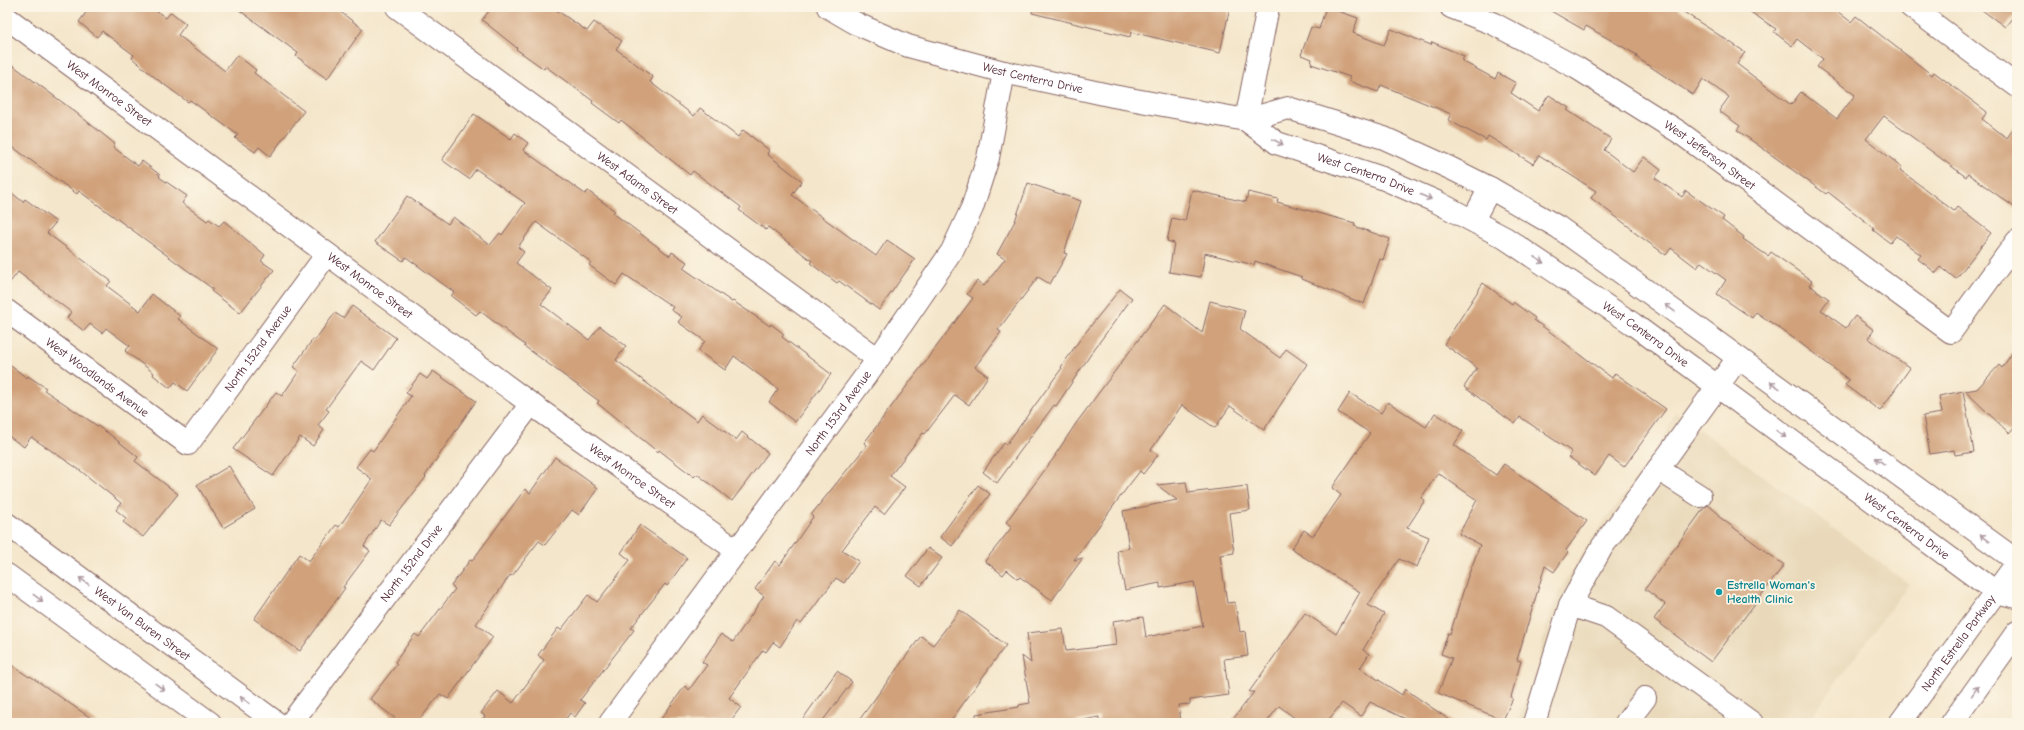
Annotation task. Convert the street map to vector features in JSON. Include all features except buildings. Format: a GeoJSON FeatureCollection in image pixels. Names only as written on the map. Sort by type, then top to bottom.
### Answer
{"type":"FeatureCollection","features":[{"type":"Feature","properties":{"kind":"street","name":"West Adams Street"},"geometry":{"type":"LineString","coordinates":[[398,7],[878,359]]}},
{"type":"Feature","properties":{"kind":"street","name":"West Centerra Drive"},"geometry":{"type":"LineString","coordinates":[[828,7],[857,24],[908,46],[1004,72],[1113,96],[1246,120],[1288,108],[1384,138],[1450,168],[1490,188],[1558,228],[2017,562]]}},
{"type":"Feature","properties":{"kind":"street"},"geometry":{"type":"LineString","coordinates":[[1246,120],[1268,7]]}},
{"type":"Feature","properties":{"kind":"street","name":"West Jefferson Street"},"geometry":{"type":"LineString","coordinates":[[1451,7],[1494,24],[1577,68],[1679,132],[1951,332],[2017,241]]}},
{"type":"Feature","properties":{"kind":"street"},"geometry":{"type":"LineString","coordinates":[[1911,7],[2017,86]]}},
{"type":"Feature","properties":{"kind":"street","name":"West Monroe Street"},"geometry":{"type":"LineString","coordinates":[[7,18],[531,404],[736,550]]}},
{"type":"Feature","properties":{"kind":"street","name":"North 153rd Avenue"},"geometry":{"type":"LineString","coordinates":[[610,723],[878,359],[952,251],[972,208],[988,158],[1004,72]]}},
{"type":"Feature","properties":{"kind":"street","name":"West Centerra Drive"},"geometry":{"type":"LineString","coordinates":[[1246,120],[1277,143],[1382,178],[1438,202],[1505,238],[1556,270],[1633,324],[2007,594]]}},
{"type":"Feature","properties":{"kind":"street"},"geometry":{"type":"LineString","coordinates":[[1473,220],[1490,188]]}},
{"type":"Feature","properties":{"kind":"street","name":"North 152nd Avenue"},"geometry":{"type":"LineString","coordinates":[[188,444],[327,254]]}},
{"type":"Feature","properties":{"kind":"street","name":"West Woodlands Avenue"},"geometry":{"type":"LineString","coordinates":[[7,311],[188,444]]}},
{"type":"Feature","properties":{"kind":"street"},"geometry":{"type":"LineString","coordinates":[[1534,723],[1570,604],[1602,547],[1738,358]]}},
{"type":"Feature","properties":{"kind":"street","name":"North 152nd Drive"},"geometry":{"type":"LineString","coordinates":[[291,723],[531,404]]}},
{"type":"Feature","properties":{"kind":"street"},"geometry":{"type":"LineString","coordinates":[[1658,469],[1700,496]]}},
{"type":"Feature","properties":{"kind":"street","name":"West Van Buren Street"},"geometry":{"type":"LineString","coordinates":[[7,524],[277,723]]}},
{"type":"Feature","properties":{"kind":"street","name":"North Estrella Parkway"},"geometry":{"type":"LineString","coordinates":[[1900,723],[2007,594],[2017,562]]}},
{"type":"Feature","properties":{"kind":"street"},"geometry":{"type":"LineString","coordinates":[[7,575],[210,723]]}},
{"type":"Feature","properties":{"kind":"street"},"geometry":{"type":"LineString","coordinates":[[1570,604],[1606,617],[1752,723]]}},
{"type":"Feature","properties":{"kind":"street"},"geometry":{"type":"LineString","coordinates":[[1952,723],[2017,632]]}},
{"type":"Feature","properties":{"kind":"street"},"geometry":{"type":"LineString","coordinates":[[1626,723],[1645,698]]}},
{"type":"Feature","properties":{"kind":"shaded area"},"geometry":{"type":"Polygon","coordinates":[[[1676,412],[1909,584],[1806,723],[1517,723],[1536,670],[1546,627],[1559,591],[1600,527],[1656,453],[1676,412]]]}},
{"type":"Feature","properties":{"kind":"place","name":"Estrella Woman's Health Clinic"},"geometry":{"type":"Point","coordinates":[1719,592]}}]}
